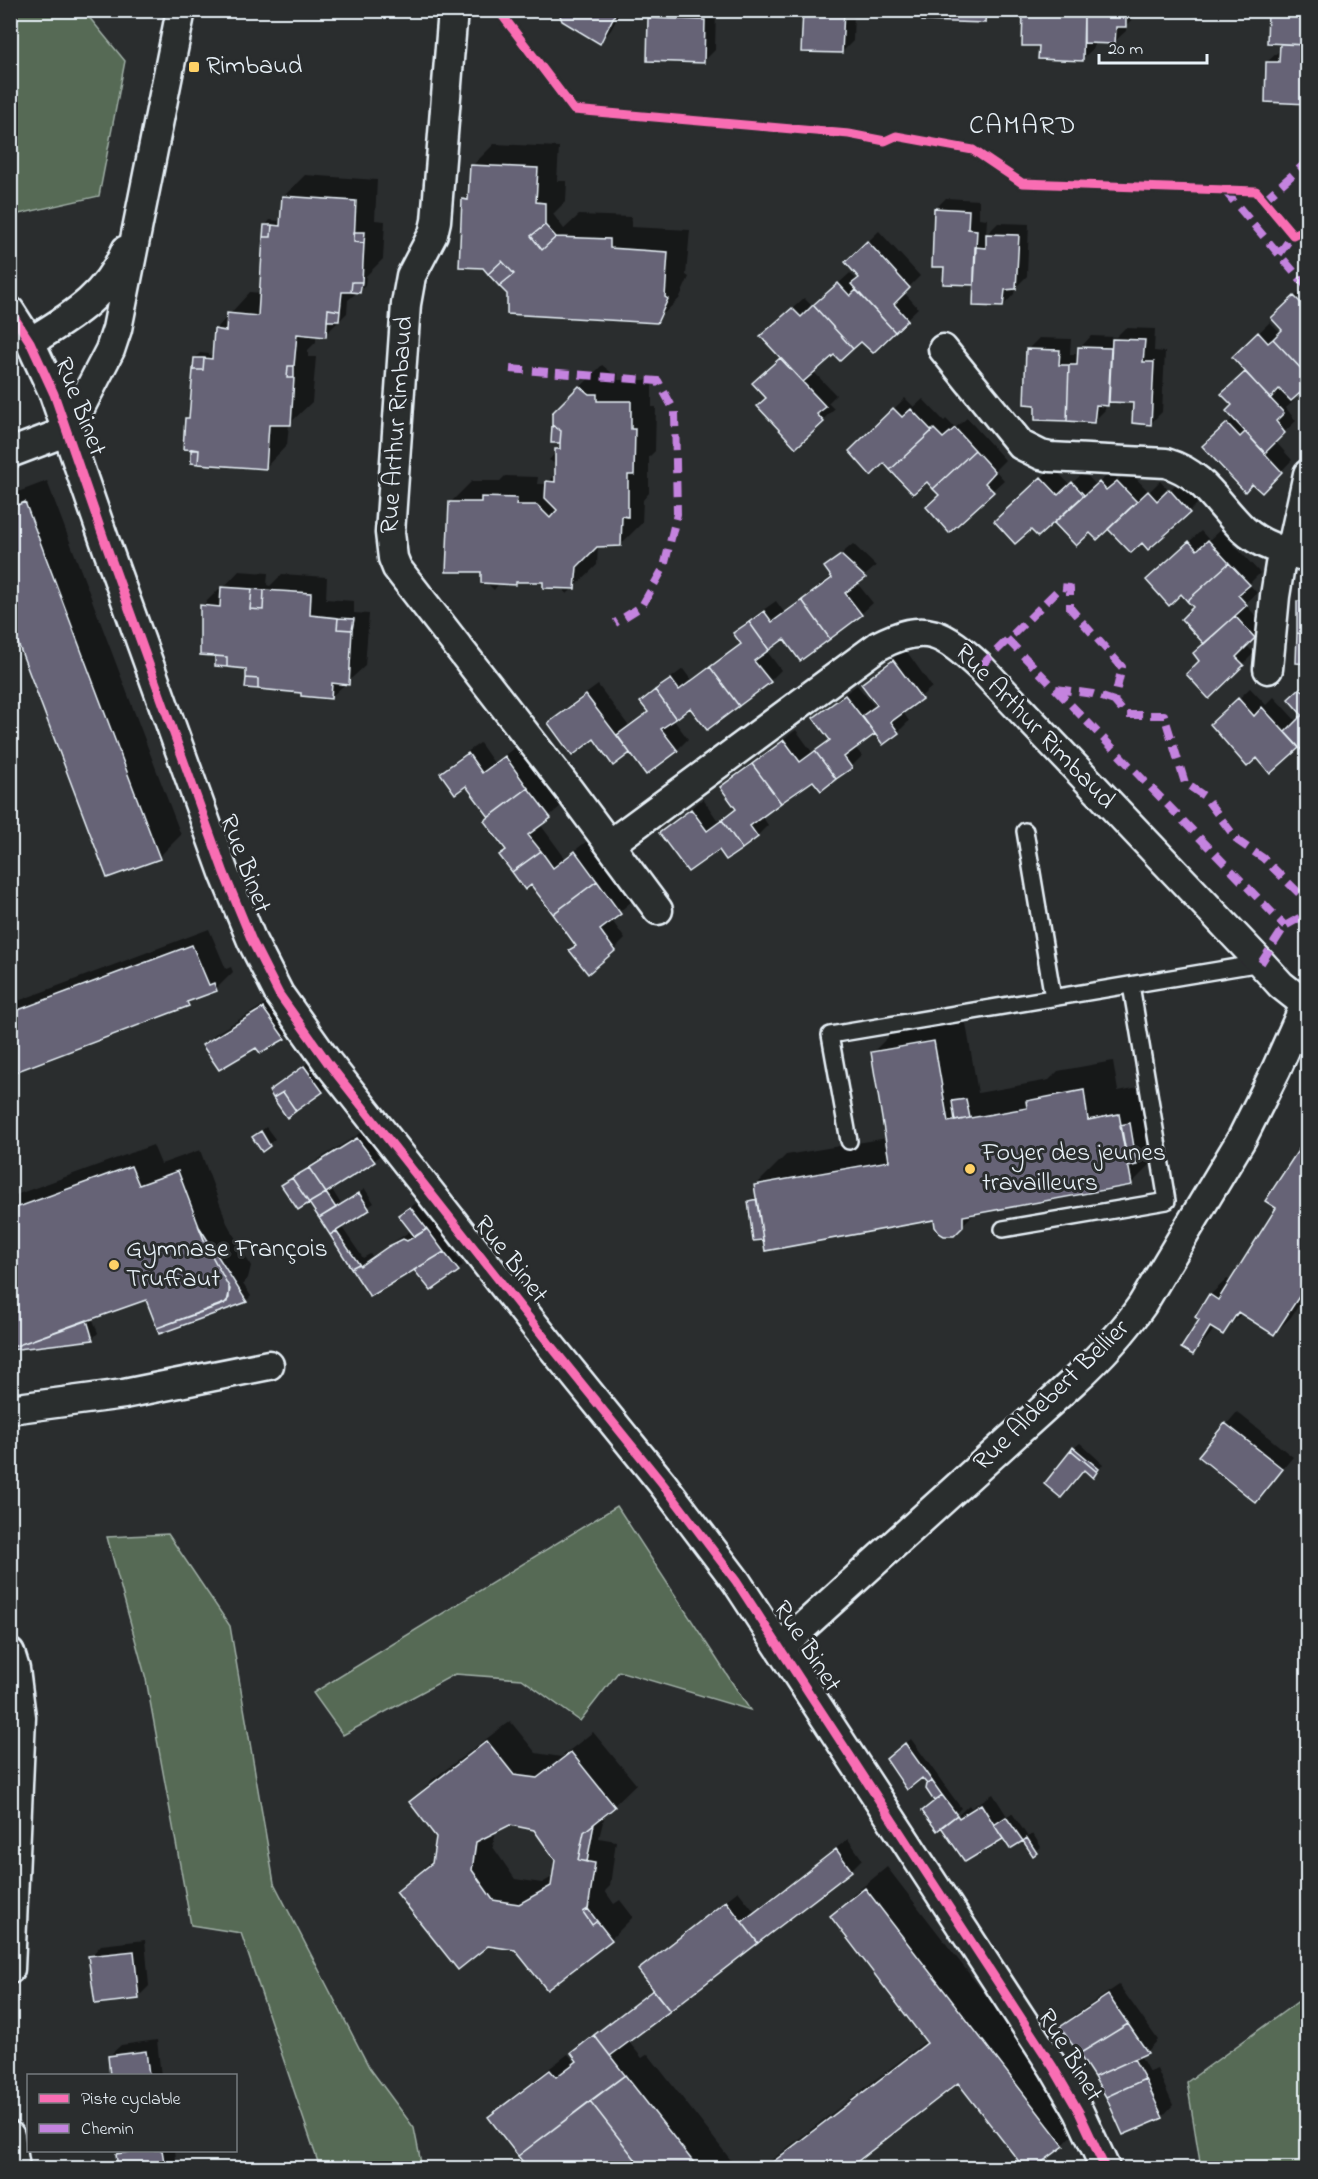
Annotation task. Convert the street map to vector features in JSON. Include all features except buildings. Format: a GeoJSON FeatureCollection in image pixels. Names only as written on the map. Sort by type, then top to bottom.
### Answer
{"type":"FeatureCollection","features":[{"type":"Feature","properties":{"kind":"street"},"geometry":{"type":"LineString","coordinates":[[10,453],[68,431],[110,350],[123,303],[181,10]]}},
{"type":"Feature","properties":{"kind":"street","name":"Rue Arthur Rimbaud"},"geometry":{"type":"LineString","coordinates":[[453,10],[434,234],[411,276],[406,304],[390,533],[393,558],[397,568],[610,844],[658,910]]}},
{"type":"Feature","properties":{"kind":"street"},"geometry":{"type":"LineString","coordinates":[[30,342],[79,311],[107,284],[118,268],[141,209]]}},
{"type":"Feature","properties":{"kind":"street","name":"Rue Binet"},"geometry":{"type":"LineString","coordinates":[[10,311],[30,342],[50,385],[224,873],[252,941],[279,994],[328,1063],[696,1527],[736,1581],[1053,2067],[1079,2112],[1105,2169]]}},
{"type":"Feature","properties":{"kind":"street"},"geometry":{"type":"LineString","coordinates":[[943,349],[1021,445],[1050,457],[1166,463],[1179,467],[1199,479],[1244,530],[1258,541],[1297,555]]}},
{"type":"Feature","properties":{"kind":"street"},"geometry":{"type":"LineString","coordinates":[[1297,555],[1294,538],[1308,474]]}},
{"type":"Feature","properties":{"kind":"street"},"geometry":{"type":"LineString","coordinates":[[1268,669],[1275,596],[1281,565],[1297,555]]}},
{"type":"Feature","properties":{"kind":"street","name":"Rue Arthur Rimbaud"},"geometry":{"type":"LineString","coordinates":[[610,844],[878,646],[903,634],[931,633],[956,644],[980,667],[1281,985],[1306,1001]]}},
{"type":"Feature","properties":{"kind":"street","name":"Rue Aldebert Bellier"},"geometry":{"type":"LineString","coordinates":[[781,1647],[1073,1382],[1127,1326],[1242,1138],[1276,1070],[1306,1001]]}},
{"type":"Feature","properties":{"kind":"street"},"geometry":{"type":"LineString","coordinates":[[10,1409],[123,1394],[269,1365]]}},
{"type":"Feature","properties":{"kind":"street"},"geometry":{"type":"LineString","coordinates":[[10,1653],[15,1669],[21,1717],[10,1969]]}},
{"type":"Feature","properties":{"kind":"street"},"geometry":{"type":"LineString","coordinates":[[10,2136],[15,2169]]}},
{"type":"Feature","properties":{"kind":"lane"},"geometry":{"type":"LineString","coordinates":[[1025,831],[1053,998]]}},
{"type":"Feature","properties":{"kind":"lane"},"geometry":{"type":"LineString","coordinates":[[849,1141],[830,1035],[1261,963]]}},
{"type":"Feature","properties":{"kind":"lane"},"geometry":{"type":"LineString","coordinates":[[1003,1229],[1167,1202],[1131,985]]}},
{"type":"Feature","properties":{"kind":"green space"},"geometry":{"type":"Polygon","coordinates":[[[10,11],[84,11],[125,61],[99,196],[19,214],[11,203],[10,11]]]}},
{"type":"Feature","properties":{"kind":"green space"},"geometry":{"type":"Polygon","coordinates":[[[617,1506],[750,1710],[619,1671],[580,1721],[522,1679],[455,1674],[343,1735],[313,1693],[617,1506]]]}},
{"type":"Feature","properties":{"kind":"green space"},"geometry":{"type":"Polygon","coordinates":[[[168,1534],[230,1626],[274,1883],[369,2067],[414,2128],[422,2168],[320,2168],[241,1933],[191,1925],[146,1679],[107,1537],[168,1534]]]}},
{"type":"Feature","properties":{"kind":"green space"},"geometry":{"type":"Polygon","coordinates":[[[1307,1995],[1307,2168],[1201,2168],[1187,2082],[1307,1995]]]}},
{"type":"Feature","properties":{"kind":"marked path"},"geometry":{"type":"LineString","coordinates":[[1264,200],[1308,161]]}},
{"type":"Feature","properties":{"kind":"marked path"},"geometry":{"type":"LineString","coordinates":[[1224,190],[1308,288]]}},
{"type":"Feature","properties":{"kind":"marked path"},"geometry":{"type":"LineString","coordinates":[[1279,254],[1293,235]]}},
{"type":"Feature","properties":{"kind":"marked path"},"geometry":{"type":"LineString","coordinates":[[510,369],[658,381],[675,412],[677,514],[664,567],[642,606],[615,623]]}},
{"type":"Feature","properties":{"kind":"marked path"},"geometry":{"type":"LineString","coordinates":[[980,667],[1061,587],[1070,588],[1070,608],[1122,667],[1114,701],[1126,715],[1164,715],[1185,783],[1204,796],[1238,841],[1263,858],[1308,902]]}},
{"type":"Feature","properties":{"kind":"marked path"},"geometry":{"type":"LineString","coordinates":[[1007,639],[1285,926]]}},
{"type":"Feature","properties":{"kind":"marked path"},"geometry":{"type":"LineString","coordinates":[[1056,689],[1093,694],[1114,701]]}},
{"type":"Feature","properties":{"kind":"marked path"},"geometry":{"type":"LineString","coordinates":[[1261,963],[1285,926],[1303,916],[1308,905]]}},
{"type":"Feature","properties":{"kind":"cycle path"},"geometry":{"type":"LineString","coordinates":[[491,10],[499,11],[574,110],[849,134],[885,141],[896,136],[973,150],[1022,183],[1256,191],[1293,235],[1308,228]]}},
{"type":"Feature","properties":{"kind":"cycle path"},"geometry":{"type":"LineString","coordinates":[[10,311],[30,342],[54,394],[224,873],[252,941],[279,994],[328,1063],[662,1483],[736,1581],[1053,2067],[1079,2112],[1105,2168]]}},
{"type":"Feature","properties":{"kind":"place","name":"Rimbaud"},"geometry":{"type":"Point","coordinates":[194,67]}},
{"type":"Feature","properties":{"kind":"place","name":"Foyer des jeunes travailleurs"},"geometry":{"type":"Point","coordinates":[970,1169]}},
{"type":"Feature","properties":{"kind":"place","name":"Gymnase François Truffaut"},"geometry":{"type":"Point","coordinates":[114,1265]}},
{"type":"Feature","properties":{"kind":"district","name":"CAMARD"},"geometry":{"type":"Point","coordinates":[1023,126]}}]}
